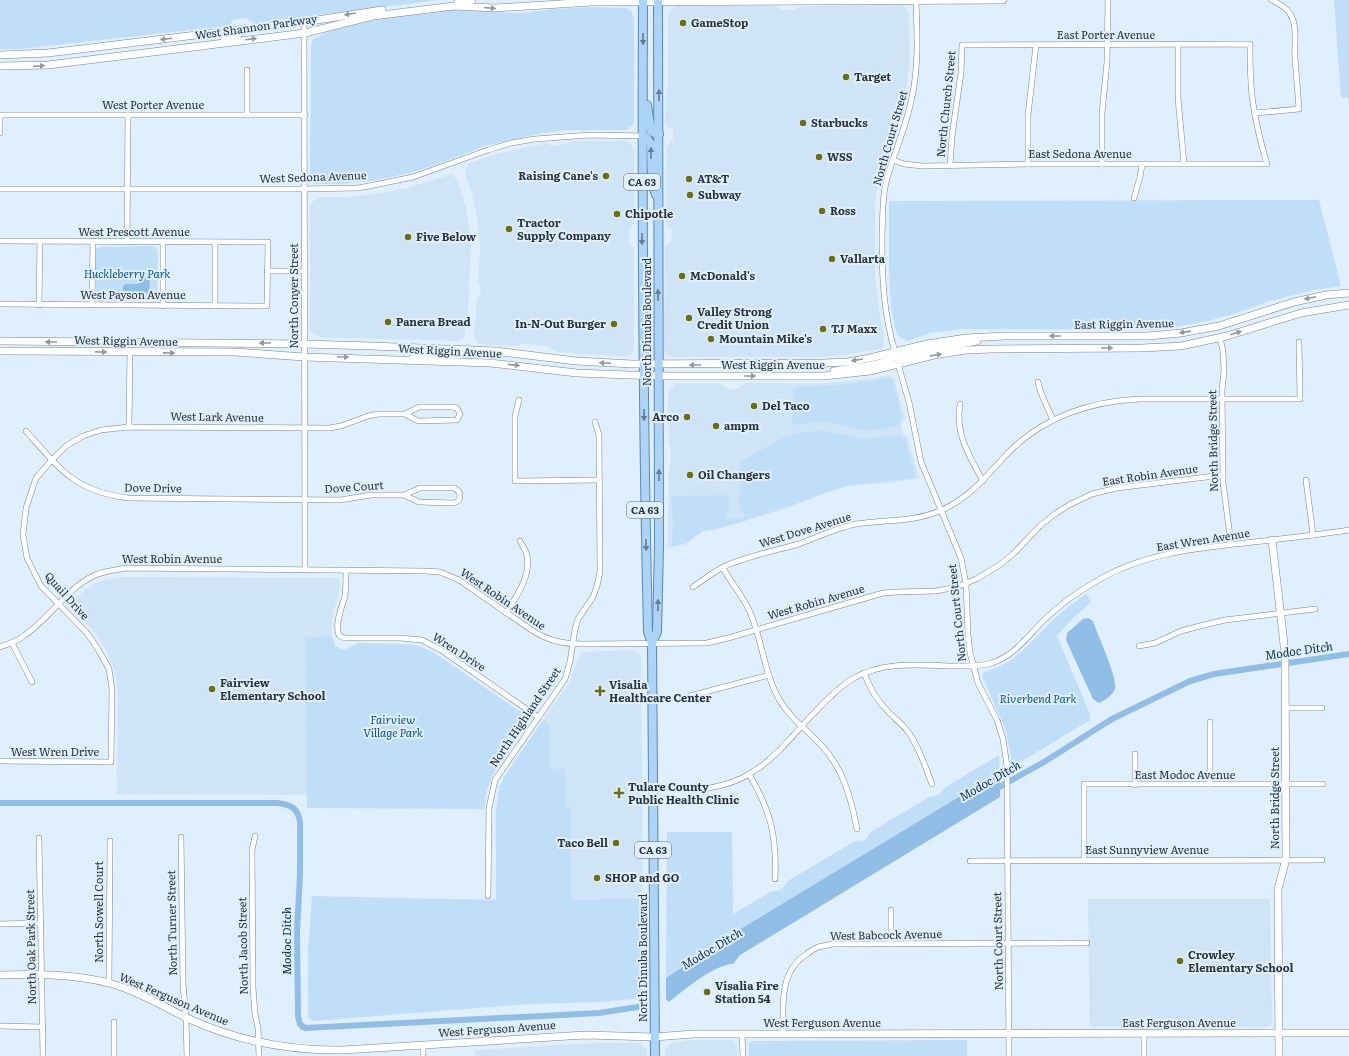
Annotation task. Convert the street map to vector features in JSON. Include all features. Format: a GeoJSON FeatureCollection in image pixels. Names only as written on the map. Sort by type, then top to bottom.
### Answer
{"type":"FeatureCollection","features":[{"type":"Feature","properties":{"kind":"main road","name":"North Dinuba Boulevard"},"geometry":{"type":"LineString","coordinates":[[643,1],[644,376],[648,632],[652,643],[655,1056]]}},
{"type":"Feature","properties":{"kind":"main road","name":"North Dinuba Boulevard"},"geometry":{"type":"LineString","coordinates":[[652,643],[657,632],[658,625],[659,546],[658,1]]}},
{"type":"Feature","properties":{"kind":"main road"},"geometry":{"type":"LineString","coordinates":[[643,79],[651,131],[659,134]]}},
{"type":"Feature","properties":{"kind":"main road"},"geometry":{"type":"LineString","coordinates":[[643,136],[646,137],[651,144],[652,182],[658,201]]}},
{"type":"Feature","properties":{"kind":"street","name":"West Shannon Parkway"},"geometry":{"type":"LineString","coordinates":[[0,55],[48,53],[472,0]]}},
{"type":"Feature","properties":{"kind":"street","name":"West Shannon Parkway"},"geometry":{"type":"LineString","coordinates":[[0,66],[48,65],[305,33],[385,14],[454,6],[508,8],[570,3],[643,1],[1003,0]]}},
{"type":"Feature","properties":{"kind":"street"},"geometry":{"type":"LineString","coordinates":[[1102,164],[1102,113],[1108,45],[1108,0]]}},
{"type":"Feature","properties":{"kind":"street"},"geometry":{"type":"LineString","coordinates":[[1255,113],[1298,109],[1295,29],[1293,19],[1287,9],[1279,3],[1271,0]]}},
{"type":"Feature","properties":{"kind":"street","name":"North Court Street"},"geometry":{"type":"LineString","coordinates":[[895,352],[885,307],[882,273],[883,203],[888,175],[909,112],[916,74],[918,55],[916,1]]}},
{"type":"Feature","properties":{"kind":"street","name":"North Conyer Street"},"geometry":{"type":"LineString","coordinates":[[304,22],[305,570]]}},
{"type":"Feature","properties":{"kind":"street"},"geometry":{"type":"LineString","coordinates":[[180,48],[188,42],[232,37],[240,34],[245,29]]}},
{"type":"Feature","properties":{"kind":"street","name":"East Porter Avenue"},"geometry":{"type":"LineString","coordinates":[[962,45],[1250,44],[1250,76],[1255,113]]}},
{"type":"Feature","properties":{"kind":"street","name":"North Church Street"},"geometry":{"type":"LineString","coordinates":[[950,165],[952,136],[961,73],[962,45]]}},
{"type":"Feature","properties":{"kind":"street"},"geometry":{"type":"LineString","coordinates":[[1028,164],[1028,115],[1036,45]]}},
{"type":"Feature","properties":{"kind":"street"},"geometry":{"type":"LineString","coordinates":[[1178,45],[1178,98],[1184,164]]}},
{"type":"Feature","properties":{"kind":"street"},"geometry":{"type":"LineString","coordinates":[[247,70],[247,115]]}},
{"type":"Feature","properties":{"kind":"street","name":"East Sedona Avenue"},"geometry":{"type":"LineString","coordinates":[[893,160],[904,164],[924,166],[1028,164],[1267,164],[1255,113]]}},
{"type":"Feature","properties":{"kind":"street"},"geometry":{"type":"LineString","coordinates":[[0,115],[0,133]]}},
{"type":"Feature","properties":{"kind":"street","name":"West Porter Avenue"},"geometry":{"type":"LineString","coordinates":[[0,115],[305,116]]}},
{"type":"Feature","properties":{"kind":"street"},"geometry":{"type":"LineString","coordinates":[[127,242],[128,115]]}},
{"type":"Feature","properties":{"kind":"street","name":"West Sedona Avenue"},"geometry":{"type":"LineString","coordinates":[[0,189],[358,188],[413,177],[511,143],[535,139],[590,135],[643,136]]}},
{"type":"Feature","properties":{"kind":"street"},"geometry":{"type":"LineString","coordinates":[[1134,198],[1142,165]]}},
{"type":"Feature","properties":{"kind":"street","name":"West Prescott Avenue"},"geometry":{"type":"LineString","coordinates":[[0,242],[268,242],[267,271]]}},
{"type":"Feature","properties":{"kind":"street"},"geometry":{"type":"LineString","coordinates":[[39,305],[40,242]]}},
{"type":"Feature","properties":{"kind":"street"},"geometry":{"type":"LineString","coordinates":[[92,242],[92,305]]}},
{"type":"Feature","properties":{"kind":"street"},"geometry":{"type":"LineString","coordinates":[[163,242],[163,306]]}},
{"type":"Feature","properties":{"kind":"street"},"geometry":{"type":"LineString","coordinates":[[215,242],[215,306]]}},
{"type":"Feature","properties":{"kind":"street"},"geometry":{"type":"LineString","coordinates":[[267,271],[304,271]]}},
{"type":"Feature","properties":{"kind":"street","name":"West Payson Avenue"},"geometry":{"type":"LineString","coordinates":[[0,304],[267,306],[267,271]]}},
{"type":"Feature","properties":{"kind":"street","name":"East Riggin Avenue"},"geometry":{"type":"LineString","coordinates":[[895,352],[946,340],[992,336],[1148,336],[1181,333],[1219,326],[1294,302],[1320,296],[1349,293]]}},
{"type":"Feature","properties":{"kind":"street"},"geometry":{"type":"LineString","coordinates":[[898,364],[934,355],[966,350],[1161,348],[1194,344],[1220,338],[1295,314],[1349,305]]}},
{"type":"Feature","properties":{"kind":"street"},"geometry":{"type":"LineString","coordinates":[[898,364],[902,356],[942,346],[974,342],[992,336]]}},
{"type":"Feature","properties":{"kind":"street","name":"North Bridge Street"},"geometry":{"type":"LineString","coordinates":[[1220,338],[1224,361],[1222,399],[1223,475],[1231,544]]}},
{"type":"Feature","properties":{"kind":"street","name":"West Riggin Avenue"},"geometry":{"type":"LineString","coordinates":[[0,341],[304,344],[468,349],[514,352],[582,362],[658,365],[848,362],[895,352]]}},
{"type":"Feature","properties":{"kind":"street","name":"West Dove Avenue"},"geometry":{"type":"LineString","coordinates":[[693,587],[722,568],[741,560],[799,543],[847,526],[870,522],[912,519],[942,510],[966,496],[983,482],[1009,452],[1020,442],[1053,420],[1091,405],[1126,399],[1300,399],[1299,342]]}},
{"type":"Feature","properties":{"kind":"street"},"geometry":{"type":"LineString","coordinates":[[407,360],[424,355],[461,355],[468,349]]}},
{"type":"Feature","properties":{"kind":"street","name":"West Riggin Avenue"},"geometry":{"type":"LineString","coordinates":[[0,351],[235,352],[304,357],[490,363],[577,372],[644,376],[811,376],[857,373],[898,364]]}},
{"type":"Feature","properties":{"kind":"street"},"geometry":{"type":"LineString","coordinates":[[129,427],[130,352]]}},
{"type":"Feature","properties":{"kind":"street"},"geometry":{"type":"LineString","coordinates":[[811,376],[883,362],[892,359],[895,356],[895,352]]}},
{"type":"Feature","properties":{"kind":"street","name":"North Court Street"},"geometry":{"type":"LineString","coordinates":[[898,364],[909,402],[919,456],[959,550],[966,584],[968,635],[973,666],[984,695],[997,720],[1003,739],[1007,771],[1006,798],[1010,1056]]}},
{"type":"Feature","properties":{"kind":"street"},"geometry":{"type":"LineString","coordinates":[[1038,382],[1041,393],[1053,420]]}},
{"type":"Feature","properties":{"kind":"street"},"geometry":{"type":"LineString","coordinates":[[519,400],[514,416],[515,481],[599,480]]}},
{"type":"Feature","properties":{"kind":"street"},"geometry":{"type":"LineString","coordinates":[[960,404],[958,416],[959,429],[963,443],[983,482]]}},
{"type":"Feature","properties":{"kind":"street"},"geometry":{"type":"LineString","coordinates":[[426,407],[457,408],[460,414],[457,420],[418,421],[405,414],[409,413],[415,408],[426,407]]}},
{"type":"Feature","properties":{"kind":"street","name":"West Lark Avenue"},"geometry":{"type":"LineString","coordinates":[[129,427],[336,427],[368,416],[379,414],[405,414]]}},
{"type":"Feature","properties":{"kind":"street","name":"North Highland Street"},"geometry":{"type":"LineString","coordinates":[[488,896],[489,808],[495,780],[565,678],[570,662],[578,619],[593,597],[597,586],[600,572],[599,435],[595,422]]}},
{"type":"Feature","properties":{"kind":"street","name":"Quail Drive"},"geometry":{"type":"LineString","coordinates":[[110,762],[112,689],[109,669],[87,633],[41,586],[27,558],[23,535],[26,508],[36,478],[52,460],[66,446],[83,436],[101,430],[129,427]]}},
{"type":"Feature","properties":{"kind":"street","name":"Dove Drive"},"geometry":{"type":"LineString","coordinates":[[26,431],[71,479],[99,493],[128,498],[305,499]]}},
{"type":"Feature","properties":{"kind":"street","name":"East Robin Avenue"},"geometry":{"type":"LineString","coordinates":[[966,584],[985,575],[998,566],[1012,555],[1040,525],[1062,509],[1086,496],[1118,488],[1223,475]]}},
{"type":"Feature","properties":{"kind":"street"},"geometry":{"type":"LineString","coordinates":[[1306,480],[1313,535]]}},
{"type":"Feature","properties":{"kind":"street","name":"Dove Court"},"geometry":{"type":"LineString","coordinates":[[305,499],[340,500],[371,496],[404,495],[420,488],[454,488],[458,490],[460,498],[454,503],[419,502],[404,495]]}},
{"type":"Feature","properties":{"kind":"street","name":"East Wren Avenue"},"geometry":{"type":"LineString","coordinates":[[691,790],[721,786],[749,774],[764,764],[834,692],[855,677],[876,669],[897,666],[973,666],[996,662],[1012,653],[1043,621],[1066,601],[1101,578],[1124,567],[1163,555],[1231,544],[1349,530]]}},
{"type":"Feature","properties":{"kind":"street","name":"North Bridge Street"},"geometry":{"type":"LineString","coordinates":[[1272,540],[1285,655],[1286,860],[1278,890],[1279,1056]]}},
{"type":"Feature","properties":{"kind":"street"},"geometry":{"type":"LineString","coordinates":[[506,612],[517,597],[526,575],[526,553],[520,541]]}},
{"type":"Feature","properties":{"kind":"street","name":"West Robin Avenue"},"geometry":{"type":"LineString","coordinates":[[0,647],[24,636],[37,626],[58,604],[84,581],[110,570],[126,568],[440,572],[459,580],[544,638],[559,643],[573,644],[718,641],[883,593],[936,590],[966,584]]}},
{"type":"Feature","properties":{"kind":"street"},"geometry":{"type":"LineString","coordinates":[[722,568],[746,603],[756,630],[769,675],[779,699],[789,714],[821,745],[839,770],[850,798],[857,829]]}},
{"type":"Feature","properties":{"kind":"street","name":"Wren Drive"},"geometry":{"type":"LineString","coordinates":[[346,570],[345,594],[339,617],[339,636],[343,638],[422,640],[431,644],[538,717]]}},
{"type":"Feature","properties":{"kind":"street"},"geometry":{"type":"LineString","coordinates":[[1139,646],[1155,643],[1181,632],[1225,620],[1315,609]]}},
{"type":"Feature","properties":{"kind":"street"},"geometry":{"type":"LineString","coordinates":[[12,642],[32,682]]}},
{"type":"Feature","properties":{"kind":"street"},"geometry":{"type":"LineString","coordinates":[[864,674],[879,702],[902,725],[913,739],[932,784]]}},
{"type":"Feature","properties":{"kind":"street"},"geometry":{"type":"LineString","coordinates":[[690,696],[769,675]]}},
{"type":"Feature","properties":{"kind":"street"},"geometry":{"type":"LineString","coordinates":[[1285,708],[1322,708]]}},
{"type":"Feature","properties":{"kind":"street"},"geometry":{"type":"LineString","coordinates":[[1210,722],[1210,784]]}},
{"type":"Feature","properties":{"kind":"street"},"geometry":{"type":"LineString","coordinates":[[1135,754],[1135,785]]}},
{"type":"Feature","properties":{"kind":"street","name":"West Wren Drive"},"geometry":{"type":"LineString","coordinates":[[0,761],[110,762]]}},
{"type":"Feature","properties":{"kind":"street"},"geometry":{"type":"LineString","coordinates":[[749,774],[762,798],[771,822],[775,847],[775,879]]}},
{"type":"Feature","properties":{"kind":"street","name":"East Modoc Avenue"},"geometry":{"type":"LineString","coordinates":[[1084,860],[1084,784],[1323,784]]}},
{"type":"Feature","properties":{"kind":"street","name":"North Jacob Street"},"geometry":{"type":"LineString","coordinates":[[255,836],[252,850],[253,988],[258,1028],[259,1056]]}},
{"type":"Feature","properties":{"kind":"street","name":"North Turner Street"},"geometry":{"type":"LineString","coordinates":[[181,837],[183,984],[186,1018],[186,1056]]}},
{"type":"Feature","properties":{"kind":"street","name":"North Oak Park Street"},"geometry":{"type":"LineString","coordinates":[[39,838],[42,923],[41,974],[43,1056]]}},
{"type":"Feature","properties":{"kind":"street","name":"North Sowell Court"},"geometry":{"type":"LineString","coordinates":[[109,983],[110,840]]}},
{"type":"Feature","properties":{"kind":"street","name":"East Sunnyview Avenue"},"geometry":{"type":"LineString","coordinates":[[970,861],[1322,860]]}},
{"type":"Feature","properties":{"kind":"street"},"geometry":{"type":"LineString","coordinates":[[891,910],[891,944]]}},
{"type":"Feature","properties":{"kind":"street"},"geometry":{"type":"LineString","coordinates":[[0,924],[42,923]]}},
{"type":"Feature","properties":{"kind":"street","name":"West Babcock Avenue"},"geometry":{"type":"LineString","coordinates":[[783,1034],[783,993],[786,979],[802,956],[816,948],[833,944],[1087,943]]}},
{"type":"Feature","properties":{"kind":"street","name":"West Ferguson Avenue"},"geometry":{"type":"LineString","coordinates":[[0,975],[41,974],[86,978],[109,983],[135,992],[186,1018],[213,1029],[259,1043],[281,1047],[325,1050],[586,1035],[654,1037],[694,1034],[1009,1034]]}},
{"type":"Feature","properties":{"kind":"street"},"geometry":{"type":"LineString","coordinates":[[114,1022],[114,1056]]}},
{"type":"Feature","properties":{"kind":"street"},"geometry":{"type":"LineString","coordinates":[[0,1026],[42,1027]]}},
{"type":"Feature","properties":{"kind":"street","name":"East Ferguson Avenue"},"geometry":{"type":"LineString","coordinates":[[1009,1034],[1349,1033]]}},
{"type":"Feature","properties":{"kind":"street"},"geometry":{"type":"LineString","coordinates":[[742,1034],[743,1056]]}},
{"type":"Feature","properties":{"kind":"street"},"geometry":{"type":"LineString","coordinates":[[1144,1034],[1144,1056]]}},
{"type":"Feature","properties":{"kind":"street"},"geometry":{"type":"LineString","coordinates":[[423,1045],[423,1056]]}},
{"type":"Feature","properties":{"kind":"shaded area"},"geometry":{"type":"Polygon","coordinates":[[[900,5],[906,8],[909,14],[910,57],[906,90],[899,122],[879,179],[875,202],[875,277],[884,338],[883,347],[880,349],[856,353],[823,357],[673,357],[666,355],[664,348],[665,248],[667,244],[672,241],[672,230],[666,224],[667,147],[673,139],[673,130],[667,127],[665,123],[668,84],[668,15],[671,9],[676,6],[776,6],[782,10],[794,10],[800,6],[900,5]]]}},
{"type":"Feature","properties":{"kind":"shaded area"},"geometry":{"type":"Polygon","coordinates":[[[572,141],[626,141],[632,145],[634,151],[634,224],[629,230],[629,243],[634,249],[634,345],[632,353],[628,356],[622,356],[558,352],[546,346],[524,344],[512,346],[478,344],[474,336],[477,299],[480,295],[481,287],[478,282],[480,251],[477,217],[472,194],[465,173],[468,164],[493,155],[523,148],[547,143],[552,146],[567,144],[572,141]]]}},
{"type":"Feature","properties":{"kind":"shaded area"},"geometry":{"type":"Polygon","coordinates":[[[452,174],[457,180],[466,208],[471,244],[468,306],[464,338],[458,341],[319,337],[310,331],[310,204],[319,197],[345,197],[377,194],[407,188],[452,174]]]}},
{"type":"Feature","properties":{"kind":"shaded area"},"geometry":{"type":"Polygon","coordinates":[[[888,375],[894,379],[905,419],[901,423],[903,434],[907,436],[920,478],[889,483],[852,485],[827,492],[788,508],[718,529],[703,531],[686,544],[668,548],[669,468],[671,463],[671,448],[669,443],[668,391],[676,383],[720,383],[728,389],[739,388],[746,383],[828,383],[870,379],[888,375]]]}},
{"type":"Feature","properties":{"kind":"shaded area","name":"Fairview Elementary School"},"geometry":{"type":"Polygon","coordinates":[[[124,577],[337,578],[340,581],[338,598],[333,613],[331,628],[332,636],[305,637],[307,795],[117,794],[118,694],[116,676],[110,658],[100,640],[71,605],[72,602],[84,591],[94,584],[104,580],[124,577]]]}},
{"type":"Feature","properties":{"kind":"shaded area"},"geometry":{"type":"Polygon","coordinates":[[[635,650],[641,656],[643,898],[571,900],[571,807],[565,807],[565,769],[549,768],[550,727],[543,720],[570,681],[579,656],[583,652],[635,650]]]}},
{"type":"Feature","properties":{"kind":"shaded area","name":"Crowley Elementary School"},"geometry":{"type":"Polygon","coordinates":[[[1088,899],[1270,899],[1272,1024],[1269,1027],[1090,1026],[1088,899]]]}},
{"type":"Feature","properties":{"kind":"shaded area"},"geometry":{"type":"Polygon","coordinates":[[[689,1040],[733,1040],[737,1044],[737,1056],[665,1056],[665,1051],[670,1044],[689,1040]]]}},
{"type":"Feature","properties":{"kind":"shaded area"},"geometry":{"type":"Polygon","coordinates":[[[597,1043],[640,1043],[647,1050],[647,1056],[475,1056],[475,1050],[597,1043]]]}},
{"type":"Feature","properties":{"kind":"green space"},"geometry":{"type":"Polygon","coordinates":[[[0,0],[440,0],[253,23],[247,18],[232,20],[231,24],[227,26],[21,49],[0,49],[0,0]]]}},
{"type":"Feature","properties":{"kind":"green space"},"geometry":{"type":"Polygon","coordinates":[[[1334,0],[1349,0],[1349,106],[1348,98],[1341,98],[1334,0]]]}},
{"type":"Feature","properties":{"kind":"green space"},"geometry":{"type":"Polygon","coordinates":[[[592,7],[626,8],[631,11],[634,17],[634,120],[632,126],[626,130],[567,130],[542,133],[485,146],[410,173],[371,181],[340,184],[315,184],[311,182],[311,45],[313,39],[332,30],[389,17],[462,8],[505,13],[522,13],[554,9],[592,7]]]}},
{"type":"Feature","properties":{"kind":"green space"},"geometry":{"type":"Polygon","coordinates":[[[1319,200],[1341,286],[1314,290],[1270,301],[1234,314],[1208,321],[1158,330],[963,329],[930,333],[907,341],[897,335],[891,307],[889,271],[889,201],[1319,200]]]}},
{"type":"Feature","properties":{"kind":"green space","name":"Huckleberry Park"},"geometry":{"type":"Polygon","coordinates":[[[152,246],[156,248],[158,252],[156,299],[152,301],[101,301],[97,299],[97,248],[152,246]]]}},
{"type":"Feature","properties":{"kind":"green space"},"geometry":{"type":"Polygon","coordinates":[[[888,378],[893,381],[902,419],[900,425],[870,430],[829,422],[792,424],[793,390],[796,387],[865,382],[888,378]]]}},
{"type":"Feature","properties":{"kind":"green space"},"geometry":{"type":"Polygon","coordinates":[[[815,431],[832,432],[866,439],[901,434],[902,437],[905,438],[916,478],[846,486],[747,520],[703,531],[686,543],[671,546],[673,528],[672,496],[729,495],[730,509],[726,515],[726,519],[744,518],[744,514],[739,509],[740,461],[780,439],[799,433],[815,431]]]}},
{"type":"Feature","properties":{"kind":"green space","name":"Riverbend Park"},"geometry":{"type":"Polygon","coordinates":[[[1086,594],[1091,602],[1068,623],[1057,636],[1090,714],[1090,720],[1022,761],[1012,763],[1005,728],[982,676],[984,672],[996,668],[1014,658],[1056,617],[1086,594]]]}},
{"type":"Feature","properties":{"kind":"green space","name":"Fairview Village Park"},"geometry":{"type":"Polygon","coordinates":[[[332,636],[335,646],[345,650],[358,643],[419,646],[433,652],[528,717],[528,722],[493,774],[486,793],[485,809],[307,808],[305,637],[332,636]]]}},
{"type":"Feature","properties":{"kind":"green space"},"geometry":{"type":"Polygon","coordinates":[[[543,720],[550,726],[549,768],[565,769],[565,807],[571,807],[571,900],[643,898],[643,998],[600,1002],[529,1004],[313,1021],[308,1017],[308,951],[312,896],[496,900],[496,811],[499,788],[504,777],[543,720]]]}},
{"type":"Feature","properties":{"kind":"green space"},"geometry":{"type":"Polygon","coordinates":[[[999,755],[1000,772],[737,931],[666,978],[667,832],[732,832],[733,914],[772,891],[781,890],[786,882],[855,841],[860,842],[864,840],[869,833],[929,797],[938,795],[944,788],[999,755]]]}},
{"type":"Feature","properties":{"kind":"green space"},"geometry":{"type":"Polygon","coordinates":[[[967,1040],[967,1056],[749,1056],[749,1044],[752,1041],[967,1040]]]}},
{"type":"Feature","properties":{"kind":"water"},"geometry":{"type":"Polygon","coordinates":[[[148,276],[150,279],[149,292],[126,293],[123,290],[125,284],[140,283],[141,278],[148,276]]]}},
{"type":"Feature","properties":{"kind":"water"},"geometry":{"type":"Polygon","coordinates":[[[1088,618],[1093,621],[1115,683],[1115,689],[1112,693],[1099,703],[1093,699],[1066,640],[1067,633],[1083,619],[1088,618]]]}},
{"type":"Feature","properties":{"kind":"water"},"geometry":{"type":"Polygon","coordinates":[[[1000,772],[1000,797],[740,955],[733,964],[718,968],[709,973],[669,1002],[666,999],[666,978],[737,931],[1000,772]]]}},
{"type":"Feature","properties":{"kind":"waterway","name":"Modoc Ditch"},"geometry":{"type":"LineString","coordinates":[[994,790],[1044,762],[1112,719],[1190,681],[1214,674],[1349,654]]}},
{"type":"Feature","properties":{"kind":"waterway","name":"Modoc Ditch"},"geometry":{"type":"LineString","coordinates":[[0,803],[278,803],[290,806],[296,810],[300,822],[300,875],[297,931],[298,1016],[300,1024],[305,1028],[599,1013],[644,1006]]}},
{"type":"Feature","properties":{"kind":"place","name":"GameStop"},"geometry":{"type":"Point","coordinates":[683,23]}},
{"type":"Feature","properties":{"kind":"place","name":"Target"},"geometry":{"type":"Point","coordinates":[846,77]}},
{"type":"Feature","properties":{"kind":"place","name":"Starbucks"},"geometry":{"type":"Point","coordinates":[803,123]}},
{"type":"Feature","properties":{"kind":"place","name":"WSS"},"geometry":{"type":"Point","coordinates":[819,157]}},
{"type":"Feature","properties":{"kind":"place","name":"Raising Cane's"},"geometry":{"type":"Point","coordinates":[606,176]}},
{"type":"Feature","properties":{"kind":"place","name":"AT&T"},"geometry":{"type":"Point","coordinates":[689,179]}},
{"type":"Feature","properties":{"kind":"place","name":"Subway"},"geometry":{"type":"Point","coordinates":[690,195]}},
{"type":"Feature","properties":{"kind":"place","name":"Ross"},"geometry":{"type":"Point","coordinates":[822,211]}},
{"type":"Feature","properties":{"kind":"place","name":"Chipotle"},"geometry":{"type":"Point","coordinates":[617,214]}},
{"type":"Feature","properties":{"kind":"place","name":"Tractor Supply Company"},"geometry":{"type":"Point","coordinates":[509,229]}},
{"type":"Feature","properties":{"kind":"place","name":"Five Below"},"geometry":{"type":"Point","coordinates":[408,237]}},
{"type":"Feature","properties":{"kind":"place","name":"Vallarta"},"geometry":{"type":"Point","coordinates":[832,259]}},
{"type":"Feature","properties":{"kind":"place","name":"McDonald's"},"geometry":{"type":"Point","coordinates":[682,276]}},
{"type":"Feature","properties":{"kind":"place","name":"Valley Strong Credit Union"},"geometry":{"type":"Point","coordinates":[689,318]}},
{"type":"Feature","properties":{"kind":"place","name":"Panera Bread"},"geometry":{"type":"Point","coordinates":[388,322]}},
{"type":"Feature","properties":{"kind":"place","name":"In-N-Out Burger"},"geometry":{"type":"Point","coordinates":[614,324]}},
{"type":"Feature","properties":{"kind":"place","name":"TJ Maxx"},"geometry":{"type":"Point","coordinates":[823,329]}},
{"type":"Feature","properties":{"kind":"place","name":"Mountain Mike's"},"geometry":{"type":"Point","coordinates":[711,339]}},
{"type":"Feature","properties":{"kind":"place","name":"Del Taco"},"geometry":{"type":"Point","coordinates":[754,406]}},
{"type":"Feature","properties":{"kind":"place","name":"Arco"},"geometry":{"type":"Point","coordinates":[687,417]}},
{"type":"Feature","properties":{"kind":"place","name":"ampm"},"geometry":{"type":"Point","coordinates":[716,426]}},
{"type":"Feature","properties":{"kind":"place","name":"Oil Changers"},"geometry":{"type":"Point","coordinates":[690,475]}},
{"type":"Feature","properties":{"kind":"place","name":"Fairview Elementary School"},"geometry":{"type":"Point","coordinates":[212,689]}},
{"type":"Feature","properties":{"kind":"place","name":"Visalia Healthcare Center"},"geometry":{"type":"Point","coordinates":[600,691]}},
{"type":"Feature","properties":{"kind":"place","name":"Tulare County Public Health Clinic"},"geometry":{"type":"Point","coordinates":[619,793]}},
{"type":"Feature","properties":{"kind":"place","name":"Taco Bell"},"geometry":{"type":"Point","coordinates":[616,843]}},
{"type":"Feature","properties":{"kind":"place","name":"SHOP and GO"},"geometry":{"type":"Point","coordinates":[597,878]}},
{"type":"Feature","properties":{"kind":"place","name":"Crowley Elementary School"},"geometry":{"type":"Point","coordinates":[1180,961]}},
{"type":"Feature","properties":{"kind":"place","name":"Visalia Fire Station 54"},"geometry":{"type":"Point","coordinates":[707,992]}}]}
